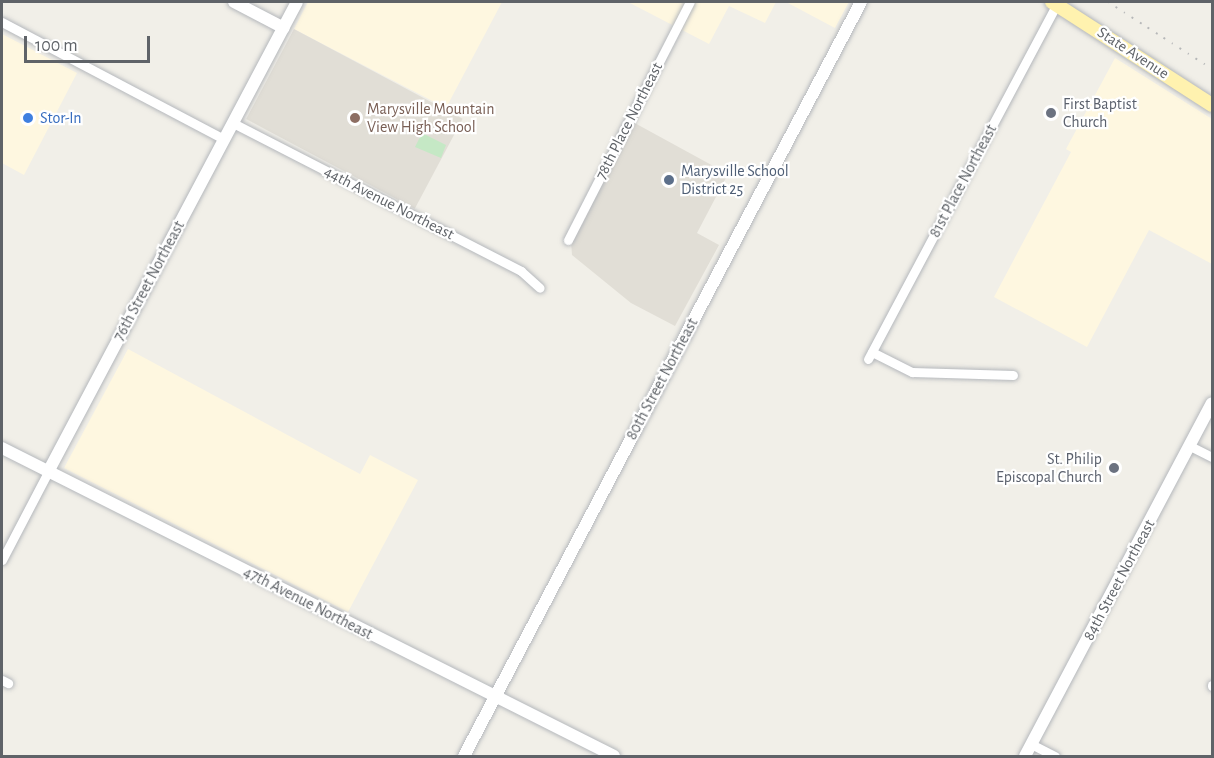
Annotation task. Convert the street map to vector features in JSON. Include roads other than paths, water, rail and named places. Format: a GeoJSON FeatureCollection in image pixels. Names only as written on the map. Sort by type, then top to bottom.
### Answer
{"type":"FeatureCollection","features":[{"type":"Feature","properties":{"kind":"main road","name":"State Avenue"},"geometry":{"type":"LineString","coordinates":[[1055,3],[1212,105]]}},
{"type":"Feature","properties":{"kind":"street"},"geometry":{"type":"LineString","coordinates":[[234,2],[284,28]]}},
{"type":"Feature","properties":{"kind":"street","name":"76th Street Northeast"},"geometry":{"type":"LineString","coordinates":[[2,560],[297,2]]}},
{"type":"Feature","properties":{"kind":"street","name":"78th Place Northeast"},"geometry":{"type":"LineString","coordinates":[[568,240],[690,2]]}},
{"type":"Feature","properties":{"kind":"street","name":"80th Street Northeast"},"geometry":{"type":"LineString","coordinates":[[464,756],[861,2]]}},
{"type":"Feature","properties":{"kind":"street","name":"81st Place Northeast"},"geometry":{"type":"LineString","coordinates":[[1013,375],[912,372],[870,356],[1055,3]]}},
{"type":"Feature","properties":{"kind":"street"},"geometry":{"type":"LineString","coordinates":[[2,22],[224,139]]}},
{"type":"Feature","properties":{"kind":"street","name":"44th Avenue Northeast"},"geometry":{"type":"LineString","coordinates":[[233,123],[521,272],[540,288]]}},
{"type":"Feature","properties":{"kind":"street","name":"84th Street Northeast"},"geometry":{"type":"LineString","coordinates":[[1025,756],[1212,403]]}},
{"type":"Feature","properties":{"kind":"street"},"geometry":{"type":"LineString","coordinates":[[1190,446],[1212,457]]}},
{"type":"Feature","properties":{"kind":"street","name":"47th Avenue Northeast"},"geometry":{"type":"LineString","coordinates":[[2,448],[614,756]]}},
{"type":"Feature","properties":{"kind":"street"},"geometry":{"type":"LineString","coordinates":[[1031,744],[1055,756]]}},
{"type":"Feature","properties":{"kind":"railway"},"geometry":{"type":"LineString","coordinates":[[1108,2],[1212,69]]}},
{"type":"Feature","properties":{"kind":"place","name":"First Baptist Church"},"geometry":{"type":"Point","coordinates":[1051,113]}},
{"type":"Feature","properties":{"kind":"place","name":"Stor-In"},"geometry":{"type":"Point","coordinates":[28,118]}},
{"type":"Feature","properties":{"kind":"place","name":"Marysville Mountain View High School"},"geometry":{"type":"Point","coordinates":[355,118]}},
{"type":"Feature","properties":{"kind":"place","name":"Marysville School District 25"},"geometry":{"type":"Point","coordinates":[669,180]}},
{"type":"Feature","properties":{"kind":"place","name":"St. Philip Episcopal Church"},"geometry":{"type":"Point","coordinates":[1114,468]}}]}
